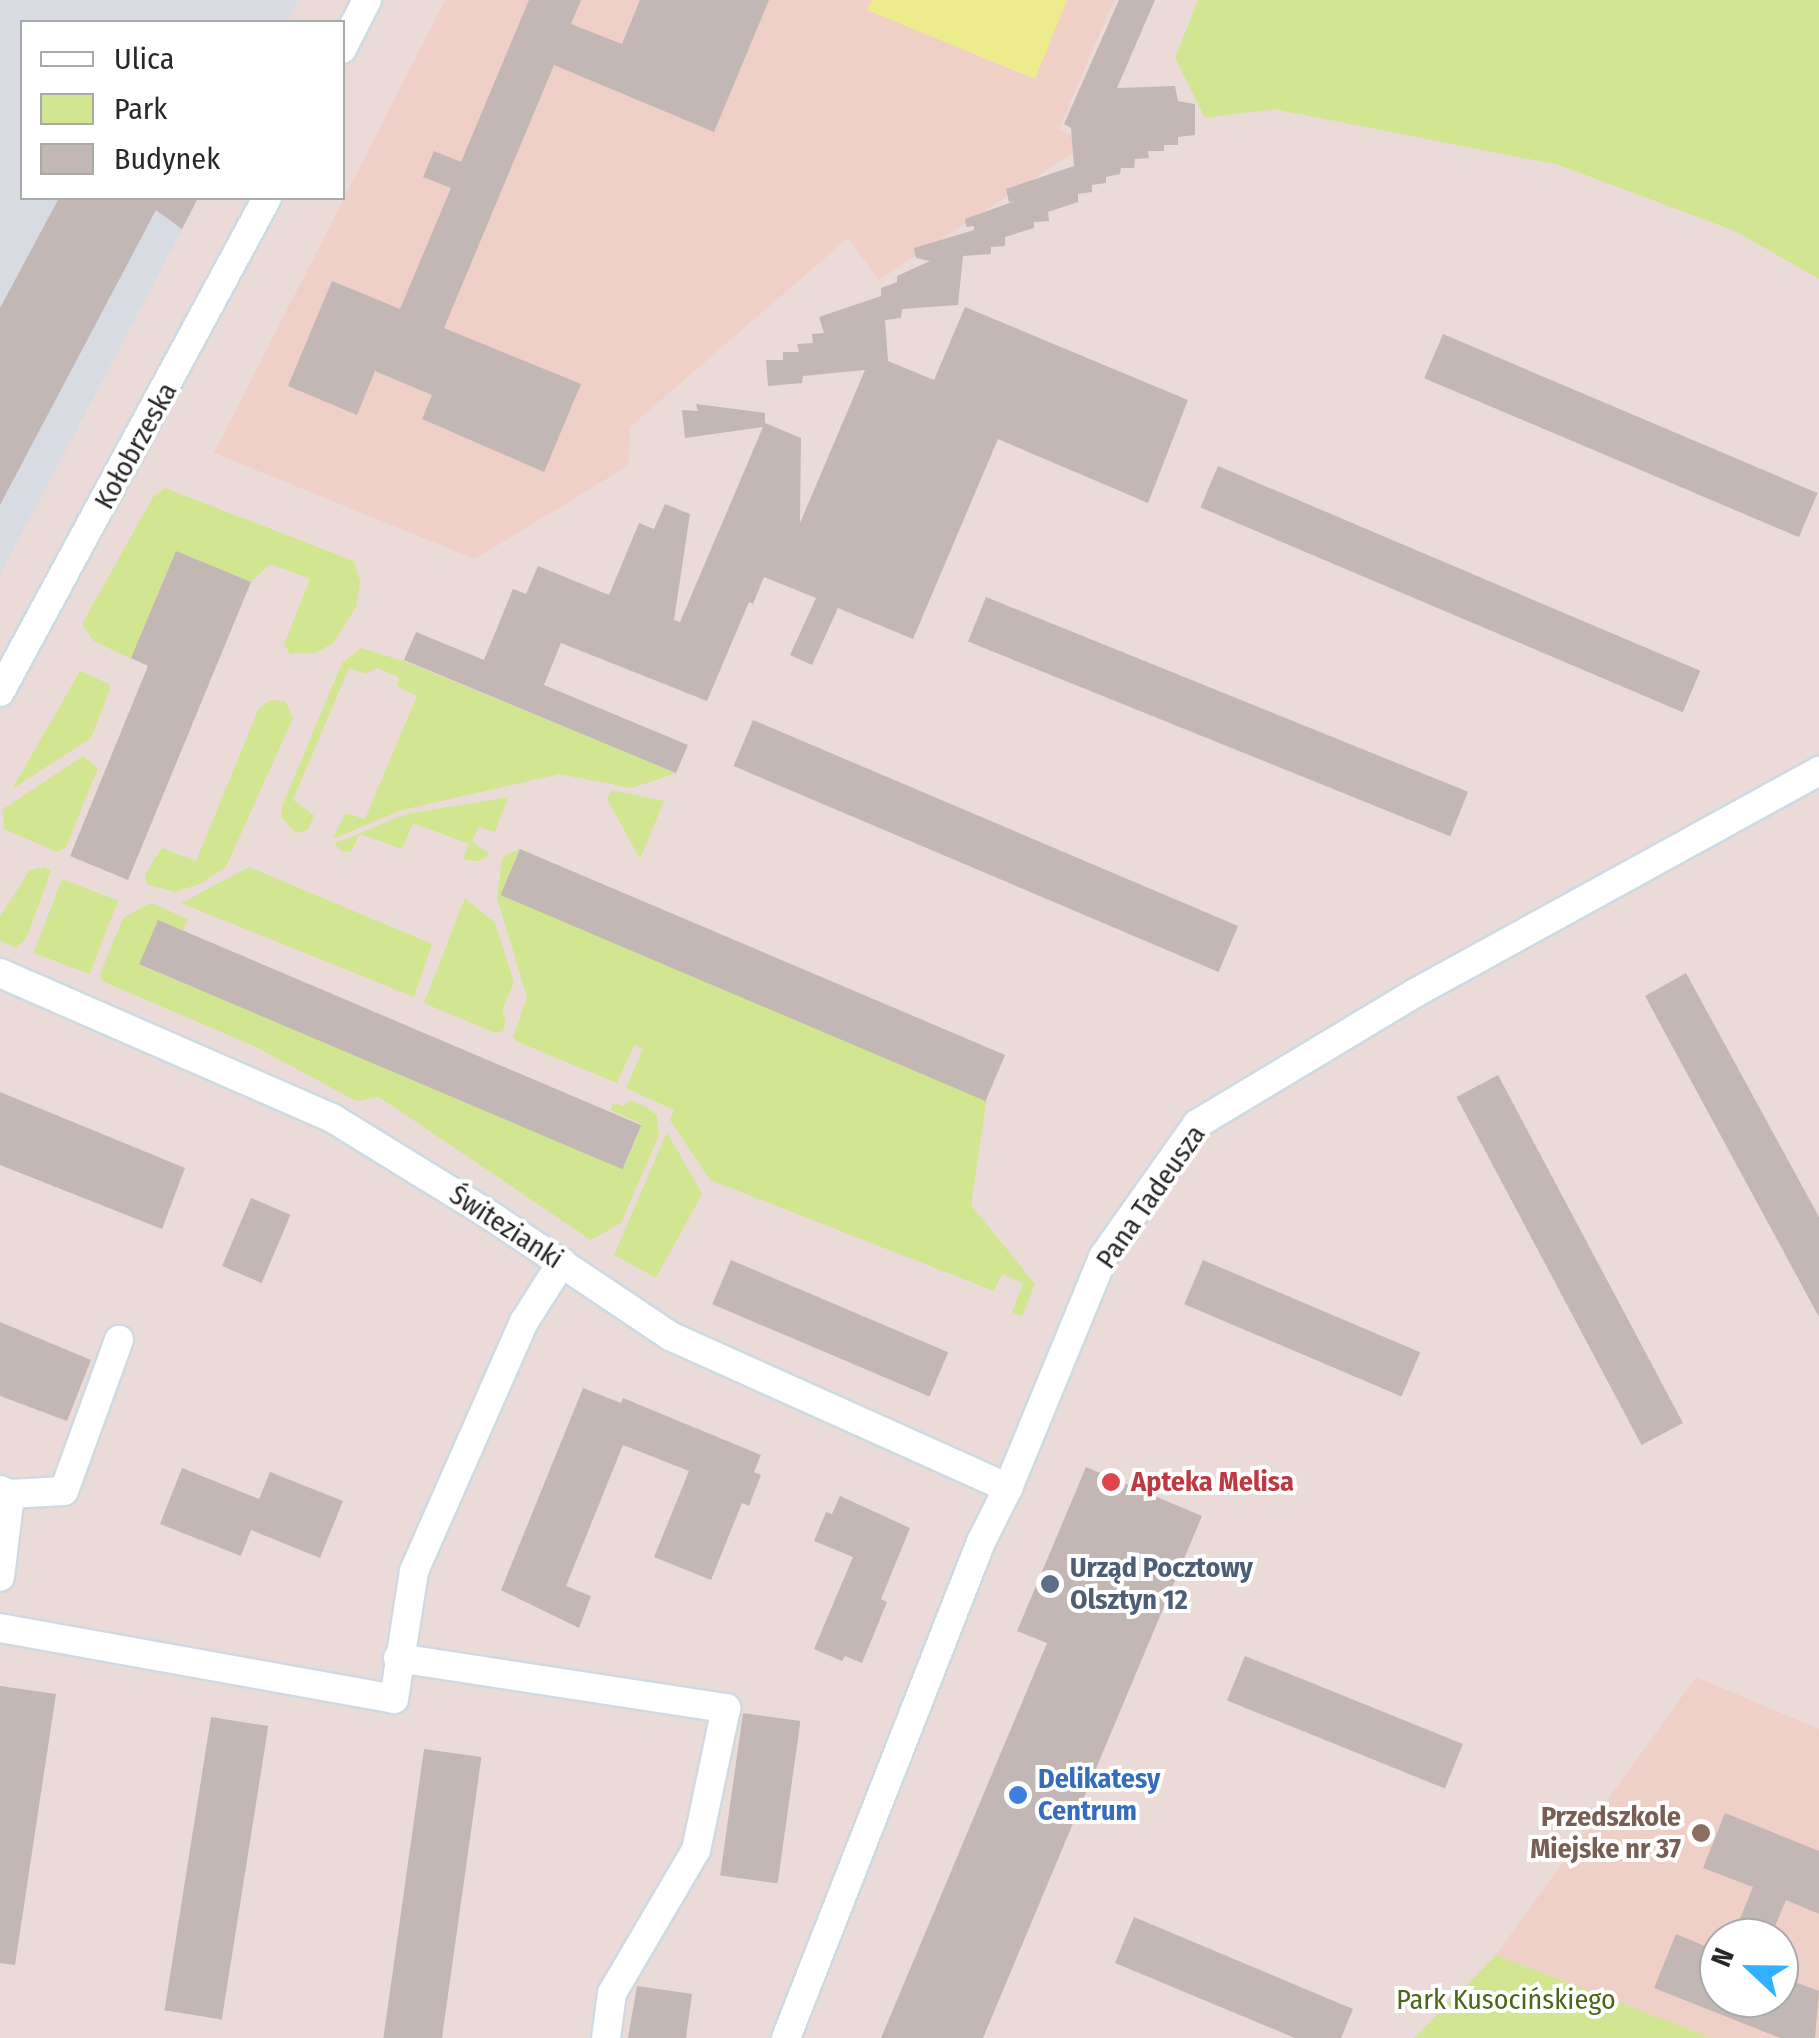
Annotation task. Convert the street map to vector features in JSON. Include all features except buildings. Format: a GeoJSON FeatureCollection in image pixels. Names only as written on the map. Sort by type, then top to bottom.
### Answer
{"type":"FeatureCollection","features":[{"type":"Feature","properties":{"kind":"street"},"geometry":{"type":"LineString","coordinates":[[345,42],[367,0]]}},
{"type":"Feature","properties":{"kind":"street","name":"Kołobrzeska"},"geometry":{"type":"LineString","coordinates":[[1,689],[266,200]]}},
{"type":"Feature","properties":{"kind":"street","name":"Pana Tadeusza"},"geometry":{"type":"LineString","coordinates":[[786,2038],[981,1542],[1008,1488],[1103,1257],[1197,1124],[1415,993],[1819,772]]}},
{"type":"Feature","properties":{"kind":"street","name":"Świtezianki"},"geometry":{"type":"LineString","coordinates":[[0,972],[332,1118],[562,1262],[670,1336],[1008,1488]]}},
{"type":"Feature","properties":{"kind":"street"},"geometry":{"type":"LineString","coordinates":[[0,1628],[394,1699],[414,1571],[524,1322],[562,1262]]}},
{"type":"Feature","properties":{"kind":"street"},"geometry":{"type":"LineString","coordinates":[[0,1577],[5,1492],[64,1491],[119,1340]]}},
{"type":"Feature","properties":{"kind":"street"},"geometry":{"type":"LineString","coordinates":[[398,1658],[726,1708],[696,1850],[612,1993],[606,2038]]}},
{"type":"Feature","properties":{"kind":"shaded area"},"geometry":{"type":"Polygon","coordinates":[[[0,0],[298,0],[289,20],[20,20],[20,200],[198,200],[0,575],[0,0]]]}},
{"type":"Feature","properties":{"kind":"shaded area"},"geometry":{"type":"Polygon","coordinates":[[[445,0],[1114,0],[1059,129],[1088,143],[879,280],[848,238],[630,427],[629,465],[475,559],[214,453],[445,0]]]}},
{"type":"Feature","properties":{"kind":"shaded area"},"geometry":{"type":"Polygon","coordinates":[[[872,0],[1067,0],[1035,79],[867,10],[872,0]]]}},
{"type":"Feature","properties":{"kind":"shaded area","name":"Przedszkole Miejske nr 37"},"geometry":{"type":"Polygon","coordinates":[[[1696,1677],[1819,1729],[1819,2038],[1712,2038],[1496,1955],[1696,1677]]]}},
{"type":"Feature","properties":{"kind":"green space"},"geometry":{"type":"Polygon","coordinates":[[[1198,0],[1819,0],[1819,279],[1735,231],[1559,165],[1274,109],[1205,118],[1175,58],[1198,0]]]}},
{"type":"Feature","properties":{"kind":"green space"},"geometry":{"type":"Polygon","coordinates":[[[165,488],[354,561],[360,582],[356,607],[333,643],[316,653],[290,654],[284,644],[310,579],[270,564],[251,582],[176,551],[131,659],[94,641],[82,624],[153,497],[165,488]]]}},
{"type":"Feature","properties":{"kind":"green space"},"geometry":{"type":"Polygon","coordinates":[[[361,648],[404,661],[677,773],[632,788],[559,774],[402,810],[333,839],[345,813],[365,819],[417,696],[397,686],[399,677],[377,668],[366,674],[349,668],[293,800],[314,815],[308,830],[296,833],[282,818],[282,806],[342,663],[361,648]]]}},
{"type":"Feature","properties":{"kind":"green space"},"geometry":{"type":"Polygon","coordinates":[[[80,671],[109,684],[110,689],[91,738],[12,789],[80,671]]]}},
{"type":"Feature","properties":{"kind":"green space"},"geometry":{"type":"Polygon","coordinates":[[[270,700],[285,701],[293,718],[226,867],[200,884],[175,892],[146,884],[145,874],[162,848],[196,861],[259,708],[270,700]]]}},
{"type":"Feature","properties":{"kind":"green space"},"geometry":{"type":"Polygon","coordinates":[[[83,756],[98,768],[66,847],[57,852],[4,829],[3,809],[83,756]]]}},
{"type":"Feature","properties":{"kind":"green space"},"geometry":{"type":"Polygon","coordinates":[[[611,790],[664,801],[640,859],[607,799],[611,790]]]}},
{"type":"Feature","properties":{"kind":"green space"},"geometry":{"type":"Polygon","coordinates":[[[508,797],[495,832],[478,827],[472,842],[490,854],[479,861],[463,860],[469,844],[413,823],[402,849],[360,834],[351,851],[343,852],[334,844],[406,814],[508,797]]]}},
{"type":"Feature","properties":{"kind":"green space"},"geometry":{"type":"Polygon","coordinates":[[[520,848],[501,895],[987,1097],[971,1205],[1035,1284],[1022,1317],[1012,1312],[1023,1283],[1002,1274],[994,1291],[710,1180],[670,1120],[674,1110],[626,1088],[643,1048],[634,1045],[617,1083],[518,1042],[513,1037],[527,997],[497,898],[502,858],[520,848]]]}},
{"type":"Feature","properties":{"kind":"green space"},"geometry":{"type":"Polygon","coordinates":[[[44,867],[51,871],[26,939],[16,948],[0,940],[0,916],[30,870],[44,867]]]}},
{"type":"Feature","properties":{"kind":"green space"},"geometry":{"type":"Polygon","coordinates":[[[249,867],[432,944],[414,997],[181,903],[249,867]]]}},
{"type":"Feature","properties":{"kind":"green space"},"geometry":{"type":"Polygon","coordinates":[[[62,879],[118,901],[90,974],[34,953],[62,879]]]}},
{"type":"Feature","properties":{"kind":"green space"},"geometry":{"type":"Polygon","coordinates":[[[465,898],[495,923],[514,982],[502,1011],[506,1021],[503,1031],[495,1033],[424,1003],[465,898]]]}},
{"type":"Feature","properties":{"kind":"green space"},"geometry":{"type":"Polygon","coordinates":[[[151,903],[188,919],[183,931],[158,921],[140,965],[624,1167],[642,1124],[610,1110],[613,1103],[623,1106],[630,1100],[648,1108],[657,1115],[659,1135],[621,1223],[591,1240],[379,1097],[356,1101],[256,1047],[102,981],[100,974],[123,918],[151,903]]]}},
{"type":"Feature","properties":{"kind":"green space"},"geometry":{"type":"Polygon","coordinates":[[[667,1132],[702,1194],[656,1278],[614,1255],[667,1132]]]}},
{"type":"Feature","properties":{"kind":"green space","name":"Park Kusocińskiego"},"geometry":{"type":"Polygon","coordinates":[[[1496,1955],[1712,2038],[1414,2038],[1496,1955]]]}},
{"type":"Feature","properties":{"kind":"place","name":"Apteka Melisa"},"geometry":{"type":"Point","coordinates":[1111,1482]}},
{"type":"Feature","properties":{"kind":"place","name":"Urząd Pocztowy Olsztyn 12"},"geometry":{"type":"Point","coordinates":[1050,1584]}},
{"type":"Feature","properties":{"kind":"place","name":"Delikatesy Centrum"},"geometry":{"type":"Point","coordinates":[1018,1795]}},
{"type":"Feature","properties":{"kind":"place","name":"Przedszkole Miejske nr 37"},"geometry":{"type":"Point","coordinates":[1701,1833]}}]}
